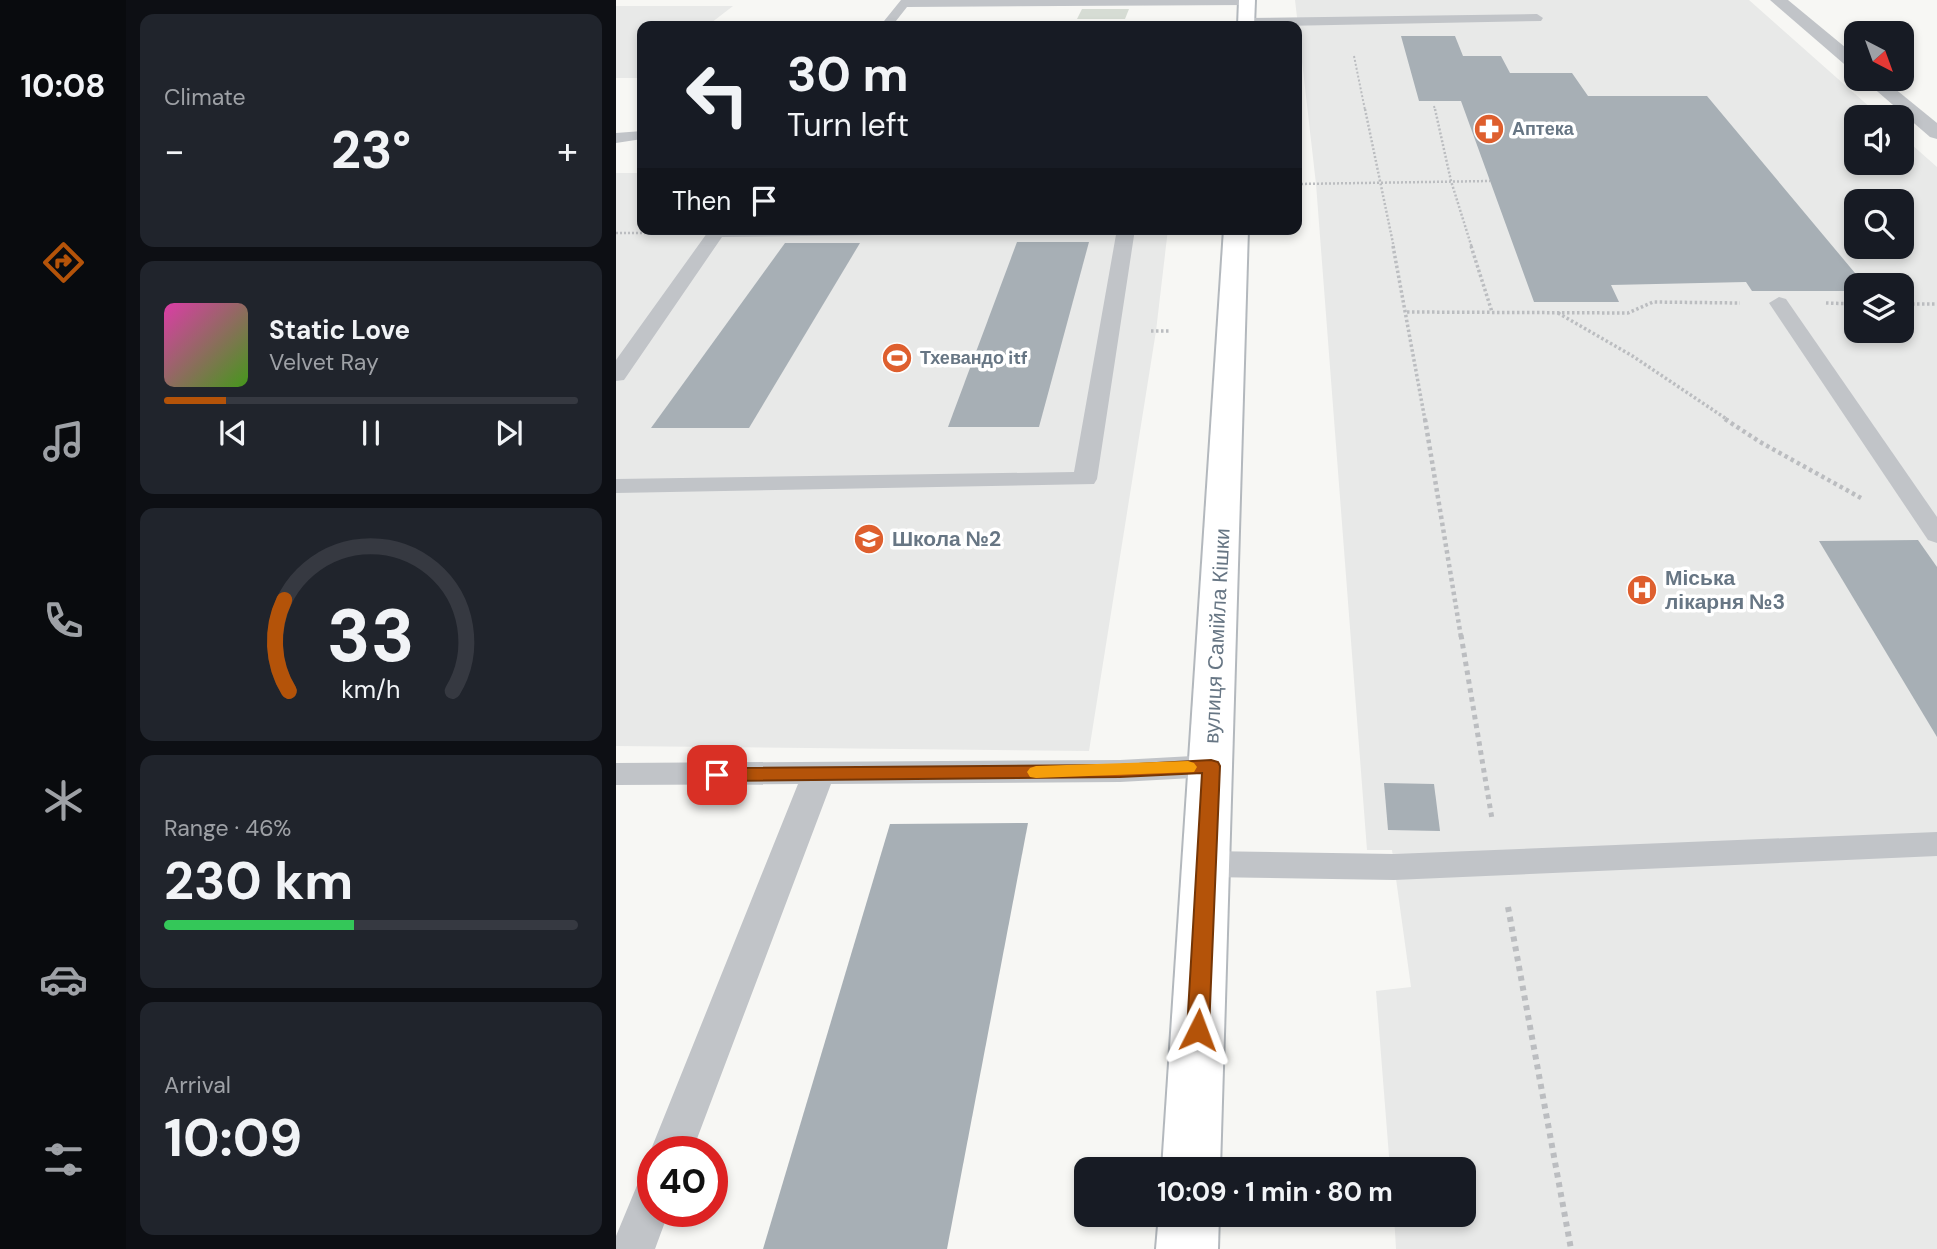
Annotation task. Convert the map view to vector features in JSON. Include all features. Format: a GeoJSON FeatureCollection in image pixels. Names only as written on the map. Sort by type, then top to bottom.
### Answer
{"type":"FeatureCollection","features":[{"type":"Feature","properties":{"kind":"street"},"geometry":{"type":"LineString","coordinates":[[1778,0],[1844,55]]}},
{"type":"Feature","properties":{"kind":"street"},"geometry":{"type":"LineString","coordinates":[[1246,21],[1247,1]]}},
{"type":"Feature","properties":{"kind":"street"},"geometry":{"type":"LineString","coordinates":[[1886,91],[1937,133]]}},
{"type":"Feature","properties":{"kind":"street","name":"вулиця Самійла Кішки"},"geometry":{"type":"LineString","coordinates":[[1192,1157],[1236,235]]}},
{"type":"Feature","properties":{"kind":"street"},"geometry":{"type":"LineString","coordinates":[[1187,1249],[1188,1227]]}},
{"type":"Feature","properties":{"kind":"lane"},"geometry":{"type":"LineString","coordinates":[[890,21],[906,2],[1247,1]]}},
{"type":"Feature","properties":{"kind":"lane"},"geometry":{"type":"LineString","coordinates":[[1302,23],[1348,23],[1407,31],[1441,31],[1473,25],[1472,18],[1537,18]]}},
{"type":"Feature","properties":{"kind":"lane"},"geometry":{"type":"LineString","coordinates":[[616,138],[637,135]]}},
{"type":"Feature","properties":{"kind":"lane"},"geometry":{"type":"LineString","coordinates":[[616,374],[715,235]]}},
{"type":"Feature","properties":{"kind":"lane"},"geometry":{"type":"LineString","coordinates":[[616,486],[1085,480],[1125,235]]}},
{"type":"Feature","properties":{"kind":"lane"},"geometry":{"type":"LineString","coordinates":[[1779,303],[1937,535]]}},
{"type":"Feature","properties":{"kind":"lane"},"geometry":{"type":"LineString","coordinates":[[616,774],[818,775],[1120,771],[1211,766]]}},
{"type":"Feature","properties":{"kind":"lane"},"geometry":{"type":"LineString","coordinates":[[677,1136],[818,775]]}},
{"type":"Feature","properties":{"kind":"lane"},"geometry":{"type":"LineString","coordinates":[[1207,864],[1345,868],[1500,864],[1937,844]]}},
{"type":"Feature","properties":{"kind":"lane"},"geometry":{"type":"LineString","coordinates":[[633,1249],[641,1227]]}},
{"type":"Feature","properties":{"kind":"path"},"geometry":{"type":"LineString","coordinates":[[1348,23],[1378,183],[1407,312],[1500,864],[1572,1249]]}},
{"type":"Feature","properties":{"kind":"path"},"geometry":{"type":"LineString","coordinates":[[1434,106],[1451,181],[1492,312]]}},
{"type":"Feature","properties":{"kind":"path"},"geometry":{"type":"LineString","coordinates":[[1302,184],[1490,181]]}},
{"type":"Feature","properties":{"kind":"path"},"geometry":{"type":"LineString","coordinates":[[1407,312],[1628,313],[1653,302],[1844,304]]}},
{"type":"Feature","properties":{"kind":"path"},"geometry":{"type":"LineString","coordinates":[[1914,304],[1937,304]]}},
{"type":"Feature","properties":{"kind":"path"},"geometry":{"type":"LineString","coordinates":[[1557,313],[1631,355],[1760,442],[1876,507],[1937,535]]}},
{"type":"Feature","properties":{"kind":"shaded area","name":"Міська лікарня №3"},"geometry":{"type":"Polygon","coordinates":[[[1295,0],[1749,0],[1844,84],[1844,91],[1852,91],[1867,105],[1844,105],[1844,175],[1914,175],[1914,147],[1937,167],[1937,1249],[1396,1249],[1395,1227],[1476,1227],[1476,1157],[1389,1157],[1376,991],[1411,987],[1392,850],[1367,850],[1316,184],[1302,61],[1302,21],[1297,21],[1295,0]]]}},
{"type":"Feature","properties":{"kind":"shaded area"},"geometry":{"type":"Polygon","coordinates":[[[616,6],[733,6],[714,21],[637,21],[637,78],[616,78],[616,6]]]}},
{"type":"Feature","properties":{"kind":"shaded area"},"geometry":{"type":"Polygon","coordinates":[[[1082,9],[1129,9],[1125,19],[1077,19],[1082,9]]]}},
{"type":"Feature","properties":{"kind":"shaded area","name":"Школа №2"},"geometry":{"type":"Polygon","coordinates":[[[616,173],[637,173],[637,235],[1167,235],[1156,331],[1089,751],[616,746],[616,173]]]}},
{"type":"Feature","properties":{"kind":"building"},"geometry":{"type":"Polygon","coordinates":[[[1401,36],[1455,36],[1463,56],[1501,56],[1510,73],[1572,73],[1588,96],[1707,96],[1855,273],[1844,273],[1844,291],[1752,291],[1746,282],[1611,285],[1619,302],[1534,302],[1461,101],[1419,101],[1401,36]]]}},
{"type":"Feature","properties":{"kind":"building"},"geometry":{"type":"Polygon","coordinates":[[[1017,242],[1089,242],[1039,427],[948,427],[1017,242]]]}},
{"type":"Feature","properties":{"kind":"building"},"geometry":{"type":"Polygon","coordinates":[[[785,243],[860,243],[749,428],[651,428],[785,243]]]}},
{"type":"Feature","properties":{"kind":"building"},"geometry":{"type":"Polygon","coordinates":[[[1918,540],[1937,567],[1937,737],[1819,541],[1918,540]]]}},
{"type":"Feature","properties":{"kind":"building"},"geometry":{"type":"Polygon","coordinates":[[[1384,783],[1434,784],[1440,831],[1388,830],[1384,783]]]}},
{"type":"Feature","properties":{"kind":"building"},"geometry":{"type":"Polygon","coordinates":[[[1028,823],[947,1249],[763,1249],[890,824],[1028,823]]]}},
{"type":"Feature","properties":{"kind":"slow traffic"},"geometry":{"type":"LineString","coordinates":[[1036,772],[1188,767]]}},
{"type":"Feature","properties":{"kind":"place","name":"Аптека"},"geometry":{"type":"Point","coordinates":[1489,129]}},
{"type":"Feature","properties":{"kind":"place","name":"Тхевандо itf"},"geometry":{"type":"Point","coordinates":[897,358]}},
{"type":"Feature","properties":{"kind":"place","name":"Школа №2"},"geometry":{"type":"Point","coordinates":[869,539]}},
{"type":"Feature","properties":{"kind":"place","name":"Міська лікарня №3"},"geometry":{"type":"Point","coordinates":[1642,590]}},
{"type":"Feature","properties":{"kind":"route"},"geometry":{"type":"LineString","coordinates":[[717,775],[1120,771],[1211,766],[1198,1030]]}}]}
